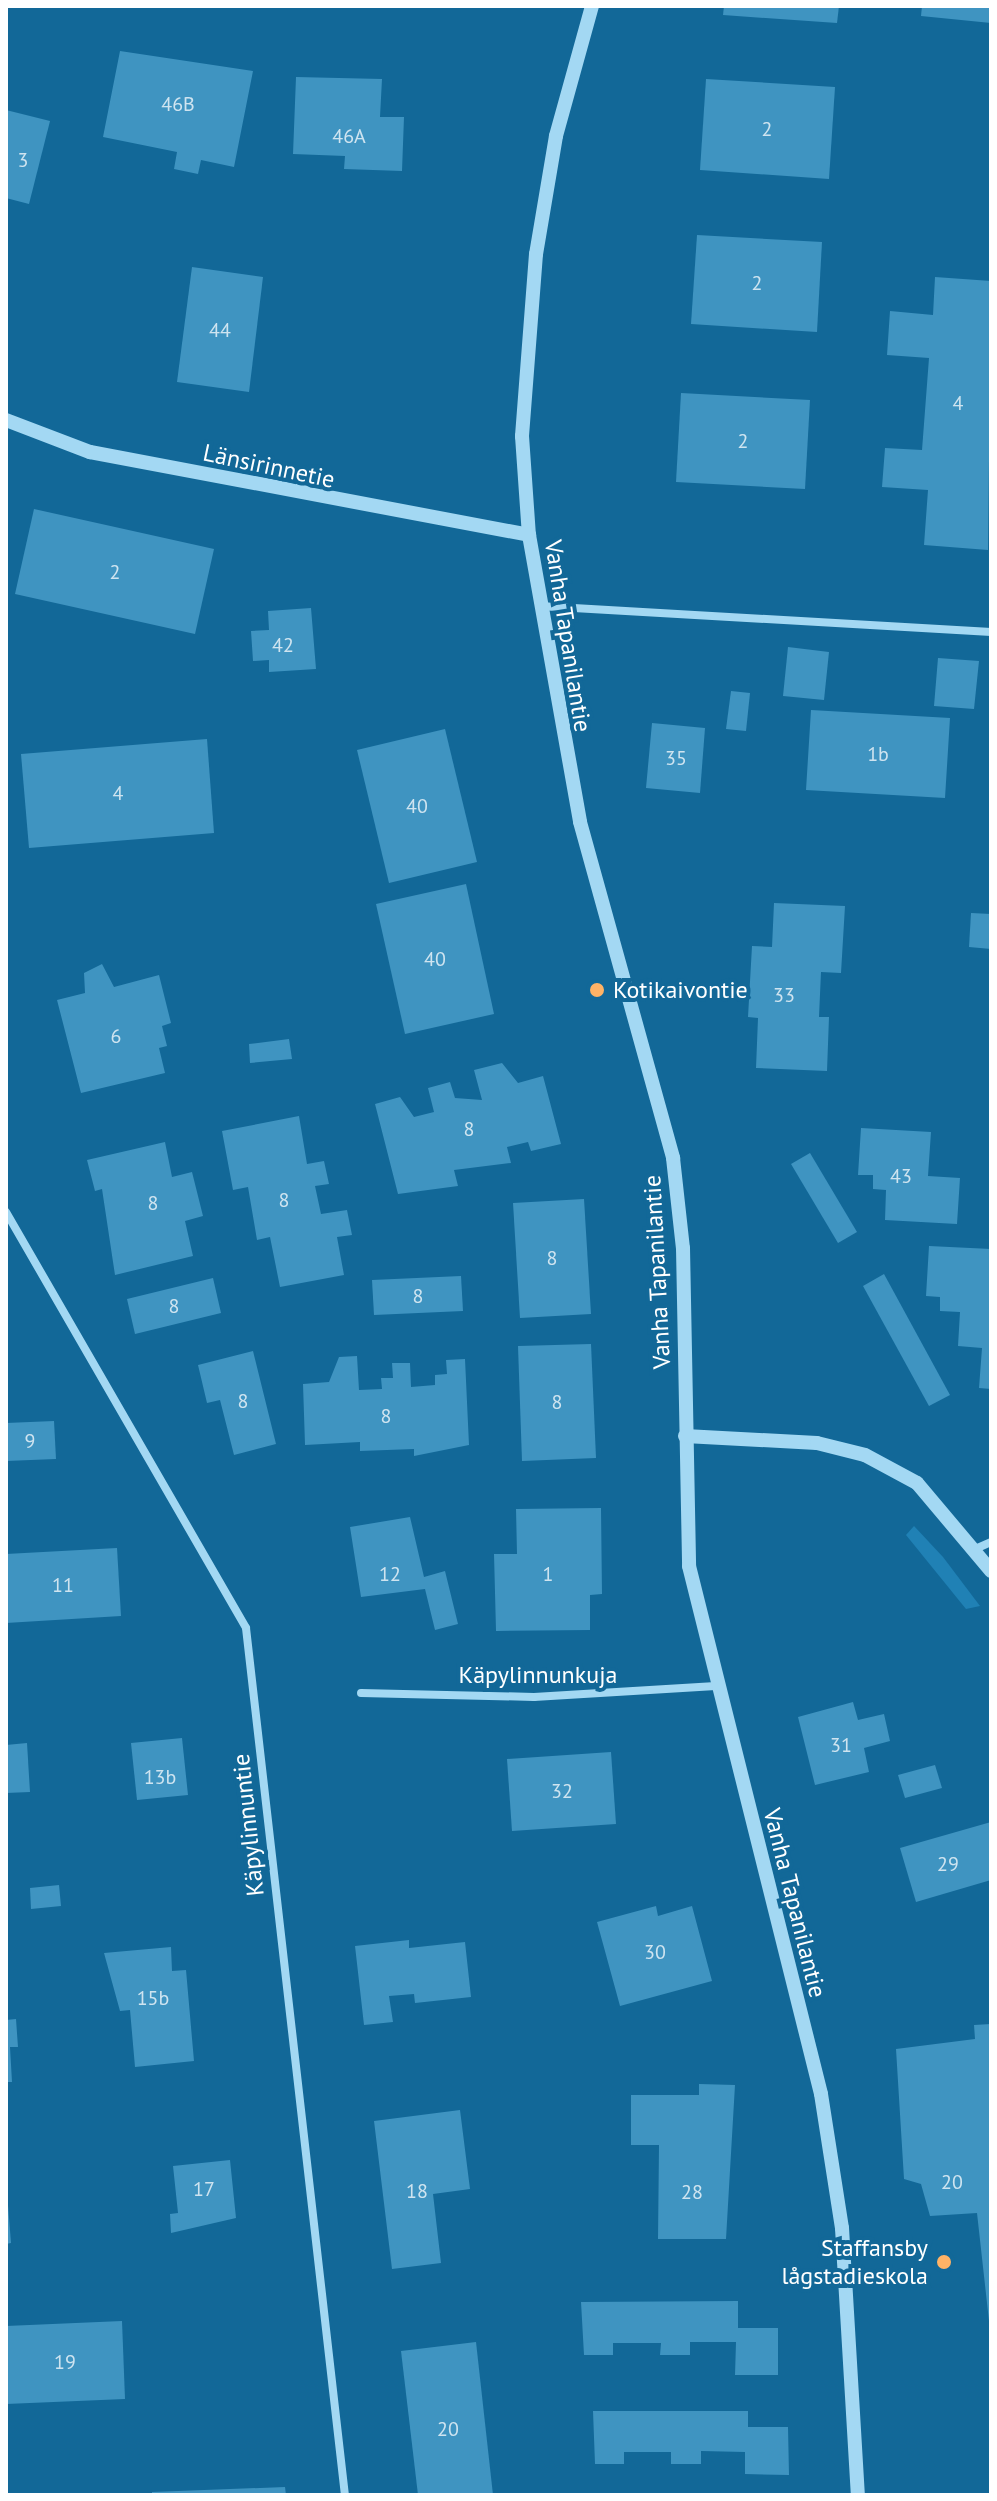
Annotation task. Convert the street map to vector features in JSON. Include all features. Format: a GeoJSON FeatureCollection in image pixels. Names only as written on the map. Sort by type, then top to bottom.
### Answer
{"type":"FeatureCollection","features":[{"type":"Feature","properties":{"kind":"street","name":"Vanha Tapanilantie"},"geometry":{"type":"LineString","coordinates":[[592,6],[556,136],[536,254],[522,436],[529,535],[538,606],[580,822],[673,1158],[683,1248],[689,1566],[716,1686],[821,2094],[842,2228],[858,2495]]}},
{"type":"Feature","properties":{"kind":"street","name":"Länsirinnetie"},"geometry":{"type":"LineString","coordinates":[[6,420],[90,452],[529,535]]}},
{"type":"Feature","properties":{"kind":"street"},"geometry":{"type":"LineString","coordinates":[[538,606],[991,632]]}},
{"type":"Feature","properties":{"kind":"street","name":"Käpylinnuntie"},"geometry":{"type":"LineString","coordinates":[[6,1212],[246,1628],[345,2495]]}},
{"type":"Feature","properties":{"kind":"street"},"geometry":{"type":"LineString","coordinates":[[685,1436],[817,1443],[865,1455],[917,1483],[991,1571]]}},
{"type":"Feature","properties":{"kind":"street"},"geometry":{"type":"LineString","coordinates":[[973,1550],[991,1542]]}},
{"type":"Feature","properties":{"kind":"street","name":"Käpylinnunkuja"},"geometry":{"type":"LineString","coordinates":[[361,1693],[534,1697],[716,1686]]}},
{"type":"Feature","properties":{"kind":"shaded area"},"geometry":{"type":"Polygon","coordinates":[[[914,1526],[943,1557],[980,1606],[966,1609],[906,1535],[914,1526]]]}},
{"type":"Feature","properties":{"kind":"building"},"geometry":{"type":"Polygon","coordinates":[[[724,6],[839,6],[837,23],[723,15],[724,6]]]}},
{"type":"Feature","properties":{"kind":"building"},"geometry":{"type":"Polygon","coordinates":[[[922,6],[991,6],[991,23],[921,16],[922,6]]]}},
{"type":"Feature","properties":{"kind":"building"},"geometry":{"type":"Polygon","coordinates":[[[120,51],[253,71],[234,167],[201,160],[198,174],[174,169],[177,152],[103,137],[120,51]]]}},
{"type":"Feature","properties":{"kind":"building"},"geometry":{"type":"Polygon","coordinates":[[[296,77],[382,79],[380,117],[404,117],[402,171],[344,169],[345,156],[293,154],[296,77]]]}},
{"type":"Feature","properties":{"kind":"building"},"geometry":{"type":"Polygon","coordinates":[[[706,79],[835,87],[829,179],[700,170],[706,79]]]}},
{"type":"Feature","properties":{"kind":"building"},"geometry":{"type":"Polygon","coordinates":[[[6,110],[50,121],[29,204],[6,198],[6,110]]]}},
{"type":"Feature","properties":{"kind":"building"},"geometry":{"type":"Polygon","coordinates":[[[697,235],[822,242],[817,332],[691,324],[697,235]]]}},
{"type":"Feature","properties":{"kind":"building"},"geometry":{"type":"Polygon","coordinates":[[[192,267],[263,277],[249,392],[177,382],[192,267]]]}},
{"type":"Feature","properties":{"kind":"building"},"geometry":{"type":"Polygon","coordinates":[[[935,277],[991,281],[988,550],[924,545],[928,490],[882,487],[885,448],[922,450],[929,358],[887,355],[890,311],[933,315],[935,277]]]}},
{"type":"Feature","properties":{"kind":"building"},"geometry":{"type":"Polygon","coordinates":[[[681,393],[810,400],[805,489],[676,482],[681,393]]]}},
{"type":"Feature","properties":{"kind":"building"},"geometry":{"type":"Polygon","coordinates":[[[34,509],[214,549],[195,634],[15,594],[34,509]]]}},
{"type":"Feature","properties":{"kind":"building"},"geometry":{"type":"Polygon","coordinates":[[[311,608],[316,669],[269,672],[269,660],[253,661],[251,631],[269,630],[268,611],[311,608]]]}},
{"type":"Feature","properties":{"kind":"building"},"geometry":{"type":"Polygon","coordinates":[[[788,647],[829,652],[824,700],[783,696],[788,647]]]}},
{"type":"Feature","properties":{"kind":"building"},"geometry":{"type":"Polygon","coordinates":[[[938,658],[979,661],[974,709],[934,706],[938,658]]]}},
{"type":"Feature","properties":{"kind":"building"},"geometry":{"type":"Polygon","coordinates":[[[731,691],[750,693],[746,731],[726,729],[731,691]]]}},
{"type":"Feature","properties":{"kind":"building"},"geometry":{"type":"Polygon","coordinates":[[[811,710],[950,718],[945,798],[806,790],[811,710]]]}},
{"type":"Feature","properties":{"kind":"building"},"geometry":{"type":"Polygon","coordinates":[[[652,723],[705,728],[700,793],[646,788],[652,723]]]}},
{"type":"Feature","properties":{"kind":"building"},"geometry":{"type":"Polygon","coordinates":[[[445,729],[477,862],[389,883],[357,750],[445,729]]]}},
{"type":"Feature","properties":{"kind":"building"},"geometry":{"type":"Polygon","coordinates":[[[207,739],[214,833],[29,848],[21,754],[207,739]]]}},
{"type":"Feature","properties":{"kind":"building"},"geometry":{"type":"Polygon","coordinates":[[[466,884],[494,1014],[405,1034],[376,904],[466,884]]]}},
{"type":"Feature","properties":{"kind":"building"},"geometry":{"type":"Polygon","coordinates":[[[774,903],[845,906],[841,973],[821,972],[819,1017],[829,1017],[827,1071],[756,1068],[758,1018],[748,1017],[752,946],[772,947],[774,903]]]}},
{"type":"Feature","properties":{"kind":"building"},"geometry":{"type":"Polygon","coordinates":[[[971,913],[991,914],[991,949],[969,947],[971,913]]]}},
{"type":"Feature","properties":{"kind":"building"},"geometry":{"type":"Polygon","coordinates":[[[102,964],[114,987],[159,975],[171,1023],[162,1026],[167,1046],[159,1048],[165,1073],[81,1093],[57,1000],[85,993],[84,973],[102,964]]]}},
{"type":"Feature","properties":{"kind":"building"},"geometry":{"type":"Polygon","coordinates":[[[289,1039],[292,1059],[250,1063],[249,1044],[289,1039]]]}},
{"type":"Feature","properties":{"kind":"building"},"geometry":{"type":"Polygon","coordinates":[[[502,1063],[518,1083],[543,1076],[561,1144],[531,1151],[528,1142],[507,1147],[511,1163],[454,1170],[458,1186],[398,1194],[375,1104],[400,1097],[414,1117],[434,1112],[428,1088],[450,1082],[455,1098],[482,1100],[474,1070],[502,1063]]]}},
{"type":"Feature","properties":{"kind":"building"},"geometry":{"type":"Polygon","coordinates":[[[299,1116],[307,1164],[324,1161],[329,1184],[315,1186],[321,1214],[347,1210],[352,1235],[337,1237],[344,1275],[280,1287],[270,1237],[257,1240],[248,1187],[233,1190],[222,1131],[299,1116]]]}},
{"type":"Feature","properties":{"kind":"building"},"geometry":{"type":"Polygon","coordinates":[[[861,1128],[931,1132],[928,1176],[960,1178],[957,1224],[885,1220],[886,1190],[873,1189],[873,1175],[858,1175],[861,1128]]]}},
{"type":"Feature","properties":{"kind":"building"},"geometry":{"type":"Polygon","coordinates":[[[165,1142],[172,1177],[192,1172],[203,1216],[185,1221],[193,1256],[115,1275],[102,1189],[95,1191],[87,1160],[165,1142]]]}},
{"type":"Feature","properties":{"kind":"building"},"geometry":{"type":"Polygon","coordinates":[[[810,1153],[857,1232],[838,1243],[791,1164],[810,1153]]]}},
{"type":"Feature","properties":{"kind":"building"},"geometry":{"type":"Polygon","coordinates":[[[584,1199],[591,1314],[520,1318],[513,1203],[584,1199]]]}},
{"type":"Feature","properties":{"kind":"building"},"geometry":{"type":"Polygon","coordinates":[[[929,1246],[991,1249],[991,1389],[979,1388],[982,1348],[958,1346],[960,1312],[940,1311],[940,1297],[926,1296],[929,1246]]]}},
{"type":"Feature","properties":{"kind":"building"},"geometry":{"type":"Polygon","coordinates":[[[884,1274],[950,1395],[929,1406],[863,1286],[884,1274]]]}},
{"type":"Feature","properties":{"kind":"building"},"geometry":{"type":"Polygon","coordinates":[[[461,1276],[463,1311],[374,1315],[372,1280],[461,1276]]]}},
{"type":"Feature","properties":{"kind":"building"},"geometry":{"type":"Polygon","coordinates":[[[213,1278],[221,1313],[135,1334],[127,1299],[213,1278]]]}},
{"type":"Feature","properties":{"kind":"building"},"geometry":{"type":"Polygon","coordinates":[[[591,1344],[596,1458],[522,1461],[518,1346],[591,1344]]]}},
{"type":"Feature","properties":{"kind":"building"},"geometry":{"type":"Polygon","coordinates":[[[253,1351],[276,1444],[234,1455],[220,1400],[207,1403],[198,1365],[253,1351]]]}},
{"type":"Feature","properties":{"kind":"building"},"geometry":{"type":"Polygon","coordinates":[[[357,1356],[359,1390],[382,1389],[381,1378],[393,1378],[392,1363],[410,1363],[411,1387],[435,1385],[435,1375],[447,1374],[446,1360],[465,1359],[469,1445],[414,1456],[414,1449],[360,1451],[360,1442],[305,1445],[303,1384],[329,1382],[339,1357],[357,1356]]]}},
{"type":"Feature","properties":{"kind":"building"},"geometry":{"type":"Polygon","coordinates":[[[54,1421],[56,1459],[6,1461],[6,1423],[54,1421]]]}},
{"type":"Feature","properties":{"kind":"building"},"geometry":{"type":"Polygon","coordinates":[[[601,1508],[602,1594],[590,1595],[590,1630],[496,1631],[494,1554],[517,1554],[516,1509],[601,1508]]]}},
{"type":"Feature","properties":{"kind":"building"},"geometry":{"type":"Polygon","coordinates":[[[410,1517],[424,1577],[445,1571],[458,1624],[435,1630],[425,1589],[361,1597],[350,1527],[410,1517]]]}},
{"type":"Feature","properties":{"kind":"building"},"geometry":{"type":"Polygon","coordinates":[[[117,1548],[121,1616],[6,1623],[6,1554],[117,1548]]]}},
{"type":"Feature","properties":{"kind":"building"},"geometry":{"type":"Polygon","coordinates":[[[853,1702],[858,1720],[884,1714],[890,1741],[864,1748],[869,1772],[815,1785],[798,1717],[853,1702]]]}},
{"type":"Feature","properties":{"kind":"building"},"geometry":{"type":"Polygon","coordinates":[[[182,1738],[188,1795],[137,1800],[131,1743],[182,1738]]]}},
{"type":"Feature","properties":{"kind":"building"},"geometry":{"type":"Polygon","coordinates":[[[27,1743],[30,1792],[6,1793],[6,1745],[27,1743]]]}},
{"type":"Feature","properties":{"kind":"building"},"geometry":{"type":"Polygon","coordinates":[[[611,1752],[616,1824],[512,1831],[507,1759],[611,1752]]]}},
{"type":"Feature","properties":{"kind":"building"},"geometry":{"type":"Polygon","coordinates":[[[935,1765],[942,1788],[905,1798],[898,1775],[935,1765]]]}},
{"type":"Feature","properties":{"kind":"building"},"geometry":{"type":"Polygon","coordinates":[[[991,1822],[991,1880],[916,1902],[900,1848],[991,1822]]]}},
{"type":"Feature","properties":{"kind":"building"},"geometry":{"type":"Polygon","coordinates":[[[59,1885],[61,1906],[31,1909],[30,1888],[59,1885]]]}},
{"type":"Feature","properties":{"kind":"building"},"geometry":{"type":"Polygon","coordinates":[[[656,1906],[658,1916],[692,1906],[712,1981],[620,2006],[597,1922],[656,1906]]]}},
{"type":"Feature","properties":{"kind":"building"},"geometry":{"type":"Polygon","coordinates":[[[409,1940],[409,1948],[465,1942],[471,1997],[415,2003],[414,1994],[389,1996],[393,2022],[364,2025],[355,1946],[409,1940]]]}},
{"type":"Feature","properties":{"kind":"building"},"geometry":{"type":"Polygon","coordinates":[[[171,1947],[172,1971],[186,1970],[194,2061],[135,2067],[130,2010],[120,2011],[104,1953],[171,1947]]]}},
{"type":"Feature","properties":{"kind":"building"},"geometry":{"type":"Polygon","coordinates":[[[16,2019],[18,2047],[10,2047],[12,2082],[6,2082],[6,2020],[16,2019]]]}},
{"type":"Feature","properties":{"kind":"building"},"geometry":{"type":"Polygon","coordinates":[[[991,2024],[989,2321],[977,2213],[930,2216],[921,2184],[904,2179],[896,2049],[975,2039],[974,2025],[991,2024]]]}},
{"type":"Feature","properties":{"kind":"building"},"geometry":{"type":"Polygon","coordinates":[[[699,2084],[735,2085],[726,2239],[658,2239],[659,2145],[631,2145],[631,2095],[699,2095],[699,2084]]]}},
{"type":"Feature","properties":{"kind":"building"},"geometry":{"type":"Polygon","coordinates":[[[460,2110],[470,2189],[433,2194],[441,2263],[392,2269],[374,2121],[460,2110]]]}},
{"type":"Feature","properties":{"kind":"building"},"geometry":{"type":"Polygon","coordinates":[[[230,2160],[236,2218],[171,2233],[170,2214],[178,2213],[173,2166],[230,2160]]]}},
{"type":"Feature","properties":{"kind":"building"},"geometry":{"type":"Polygon","coordinates":[[[6,2180],[11,2243],[6,2244],[6,2180]]]}},
{"type":"Feature","properties":{"kind":"building"},"geometry":{"type":"Polygon","coordinates":[[[738,2301],[738,2328],[778,2328],[778,2375],[735,2375],[736,2342],[690,2342],[690,2355],[660,2355],[661,2343],[613,2343],[613,2355],[584,2355],[581,2302],[738,2301]]]}},
{"type":"Feature","properties":{"kind":"building"},"geometry":{"type":"Polygon","coordinates":[[[122,2321],[125,2399],[6,2404],[6,2326],[122,2321]]]}},
{"type":"Feature","properties":{"kind":"building"},"geometry":{"type":"Polygon","coordinates":[[[476,2342],[493,2495],[418,2495],[401,2351],[476,2342]]]}},
{"type":"Feature","properties":{"kind":"building"},"geometry":{"type":"Polygon","coordinates":[[[593,2411],[748,2411],[748,2427],[788,2427],[789,2475],[745,2474],[745,2452],[701,2451],[701,2464],[671,2464],[671,2452],[624,2452],[624,2464],[595,2464],[593,2411]]]}},
{"type":"Feature","properties":{"kind":"building"},"geometry":{"type":"Polygon","coordinates":[[[285,2487],[286,2495],[152,2495],[152,2492],[285,2487]]]}},
{"type":"Feature","properties":{"kind":"place","name":"Kotikaivontie"},"geometry":{"type":"Point","coordinates":[597,990]}},
{"type":"Feature","properties":{"kind":"place","name":"Staffansby lågstadieskola"},"geometry":{"type":"Point","coordinates":[944,2262]}}]}
